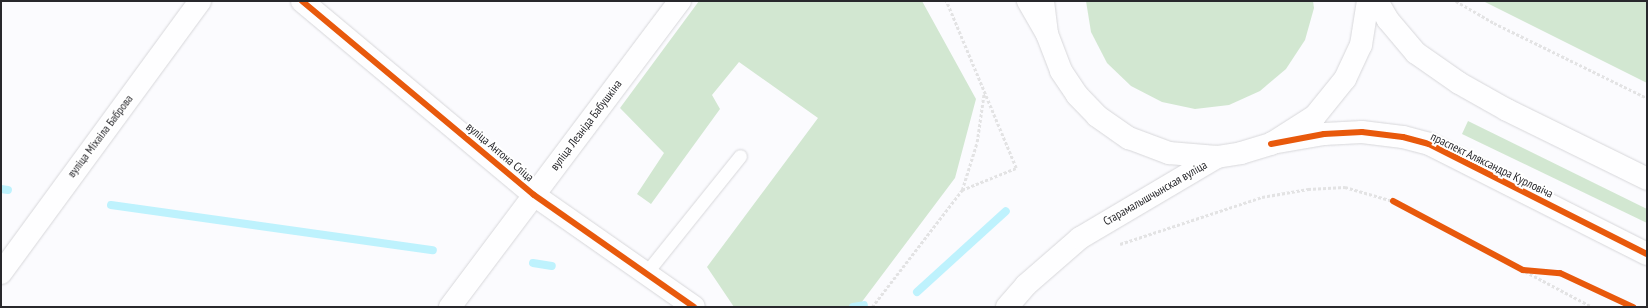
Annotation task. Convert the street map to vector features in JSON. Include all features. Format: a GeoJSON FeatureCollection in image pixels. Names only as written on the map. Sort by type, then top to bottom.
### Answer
{"type":"FeatureCollection","features":[{"type":"Feature","properties":{"kind":"street","name":"вуліца Міхаіла Баброва"},"geometry":{"type":"LineString","coordinates":[[1,273],[200,1]]}},
{"type":"Feature","properties":{"kind":"street","name":"вуліца Антона Сліца"},"geometry":{"type":"LineString","coordinates":[[302,1],[534,195],[694,307]]}},
{"type":"Feature","properties":{"kind":"street","name":"вуліца Леаніда Бабушкіна"},"geometry":{"type":"LineString","coordinates":[[450,307],[680,1]]}},
{"type":"Feature","properties":{"kind":"street"},"geometry":{"type":"LineString","coordinates":[[1028,1],[1046,34]]}},
{"type":"Feature","properties":{"kind":"street","name":"Старамалышчынская вуліца"},"geometry":{"type":"LineString","coordinates":[[1043,1],[1046,34],[1061,71],[1077,95],[1097,116],[1129,138],[1169,153],[1218,157]]}},
{"type":"Feature","properties":{"kind":"street"},"geometry":{"type":"LineString","coordinates":[[1218,157],[1241,153],[1271,144],[1315,116],[1345,79],[1361,45],[1368,1]]}},
{"type":"Feature","properties":{"kind":"street"},"geometry":{"type":"LineString","coordinates":[[1376,1],[1388,20],[1416,53],[1459,82],[1507,110],[1647,179]]}},
{"type":"Feature","properties":{"kind":"street","name":"праспект Аляксандра Курловіча"},"geometry":{"type":"LineString","coordinates":[[1271,144],[1324,134],[1362,132],[1403,138],[1429,144],[1647,254]]}},
{"type":"Feature","properties":{"kind":"street","name":"Старамалышчынская вуліца"},"geometry":{"type":"LineString","coordinates":[[1007,307],[1026,285],[1080,238],[1218,157]]}},
{"type":"Feature","properties":{"kind":"lane"},"geometry":{"type":"LineString","coordinates":[[646,273],[740,156]]}},
{"type":"Feature","properties":{"kind":"path"},"geometry":{"type":"LineString","coordinates":[[946,1],[1016,168],[962,190]]}},
{"type":"Feature","properties":{"kind":"path"},"geometry":{"type":"LineString","coordinates":[[1456,1],[1494,23],[1647,98]]}},
{"type":"Feature","properties":{"kind":"path"},"geometry":{"type":"LineString","coordinates":[[872,307],[962,190],[977,142],[984,93]]}},
{"type":"Feature","properties":{"kind":"path"},"geometry":{"type":"LineString","coordinates":[[1117,244],[1124,244],[1262,197],[1308,189],[1345,187],[1394,201],[1592,307]]}},
{"type":"Feature","properties":{"kind":"path"},"geometry":{"type":"LineString","coordinates":[[1523,270],[1546,272]]}},
{"type":"Feature","properties":{"kind":"green space"},"geometry":{"type":"Polygon","coordinates":[[[699,1],[922,1],[976,99],[955,178],[858,307],[734,307],[707,267],[818,118],[739,62],[712,95],[720,109],[651,204],[637,194],[664,153],[620,108],[699,1]]]}},
{"type":"Feature","properties":{"kind":"green space"},"geometry":{"type":"Polygon","coordinates":[[[1086,1],[1313,1],[1314,8],[1305,40],[1286,69],[1260,91],[1229,105],[1195,109],[1162,102],[1131,86],[1107,63],[1091,32],[1086,1]]]}},
{"type":"Feature","properties":{"kind":"green space"},"geometry":{"type":"Polygon","coordinates":[[[1483,1],[1647,1],[1647,83],[1483,1]]]}},
{"type":"Feature","properties":{"kind":"green space"},"geometry":{"type":"Polygon","coordinates":[[[1468,121],[1647,209],[1647,223],[1462,134],[1468,121]]]}},
{"type":"Feature","properties":{"kind":"waterway"},"geometry":{"type":"LineString","coordinates":[[1,189],[8,190]]}},
{"type":"Feature","properties":{"kind":"waterway"},"geometry":{"type":"LineString","coordinates":[[111,205],[433,250]]}},
{"type":"Feature","properties":{"kind":"waterway"},"geometry":{"type":"LineString","coordinates":[[917,292],[1006,211]]}},
{"type":"Feature","properties":{"kind":"waterway"},"geometry":{"type":"LineString","coordinates":[[533,263],[552,266]]}},
{"type":"Feature","properties":{"kind":"waterway"},"geometry":{"type":"LineString","coordinates":[[853,307],[864,305]]}},
{"type":"Feature","properties":{"kind":"cycle path"},"geometry":{"type":"LineString","coordinates":[[302,1],[534,195],[694,307]]}},
{"type":"Feature","properties":{"kind":"cycle path"},"geometry":{"type":"LineString","coordinates":[[1271,144],[1324,134],[1362,132],[1403,137],[1429,144],[1647,254]]}},
{"type":"Feature","properties":{"kind":"cycle path"},"geometry":{"type":"LineString","coordinates":[[1393,201],[1523,270],[1560,273],[1633,307]]}}]}
